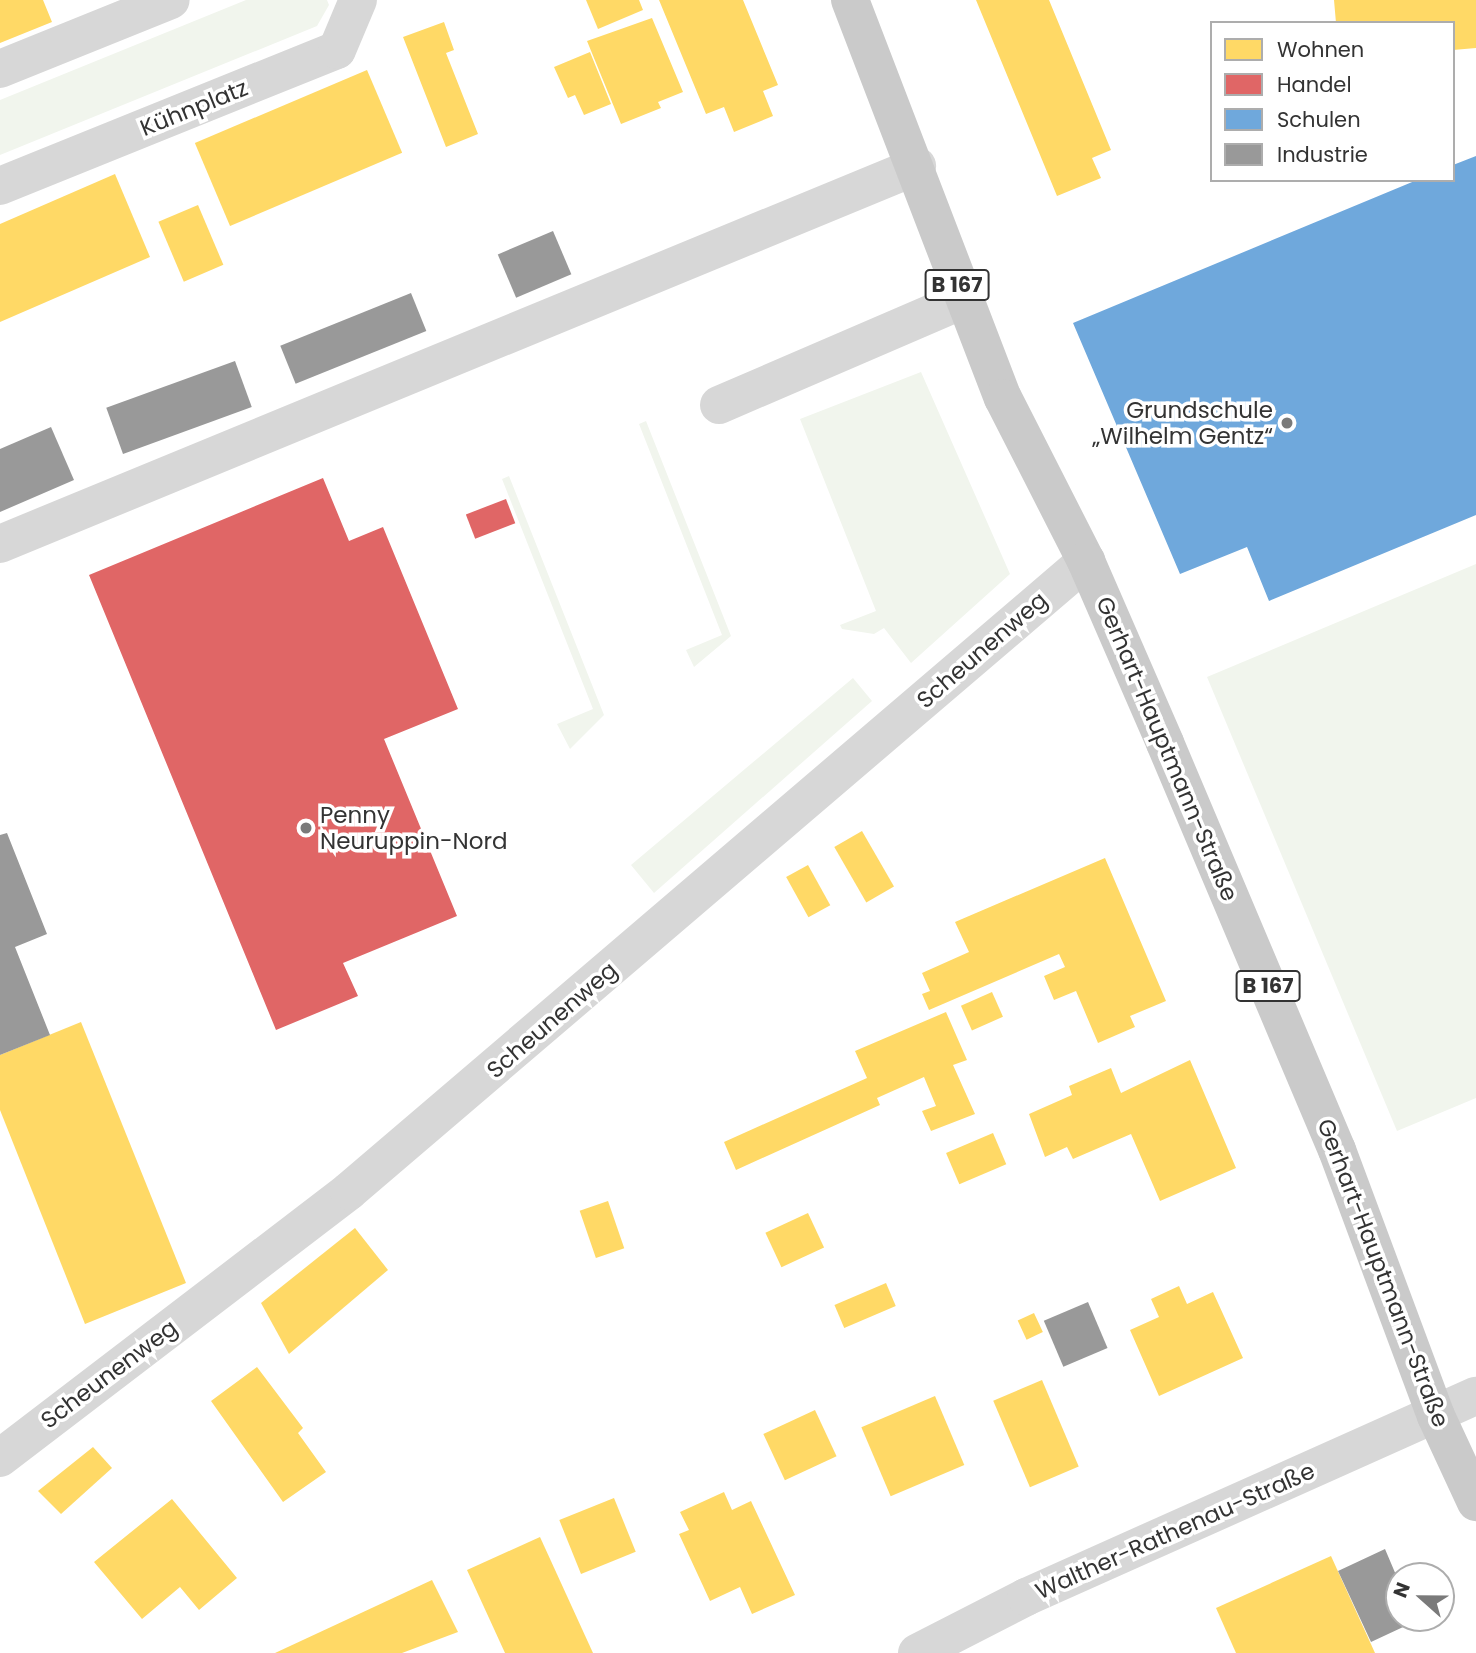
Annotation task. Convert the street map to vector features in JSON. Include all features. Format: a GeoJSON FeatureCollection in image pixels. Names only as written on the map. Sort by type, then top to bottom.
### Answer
{"type":"FeatureCollection","features":[{"type":"Feature","properties":{"kind":"main road","name":"Gerhart-Hauptmann-Straße"},"geometry":{"type":"LineString","coordinates":[[850,0],[917,166],[963,300],[1003,398],[1086,561],[1337,1150],[1436,1416],[1476,1502]]}},
{"type":"Feature","properties":{"kind":"street"},"geometry":{"type":"LineString","coordinates":[[0,69],[171,0]]}},
{"type":"Feature","properties":{"kind":"street","name":"Kühnplatz"},"geometry":{"type":"LineString","coordinates":[[0,186],[337,50],[358,0]]}},
{"type":"Feature","properties":{"kind":"street"},"geometry":{"type":"LineString","coordinates":[[0,544],[917,166]]}},
{"type":"Feature","properties":{"kind":"street"},"geometry":{"type":"LineString","coordinates":[[719,405],[963,300]]}},
{"type":"Feature","properties":{"kind":"street","name":"Scheunenweg"},"geometry":{"type":"LineString","coordinates":[[0,1458],[380,1165],[1086,561]]}},
{"type":"Feature","properties":{"kind":"street","name":"Walther-Rathenau-Straße"},"geometry":{"type":"LineString","coordinates":[[917,1653],[1026,1597],[1476,1396]]}},
{"type":"Feature","properties":{"kind":"shaded area"},"geometry":{"type":"Polygon","coordinates":[[[246,0],[327,0],[329,5],[317,26],[0,155],[0,100],[246,0]]]}},
{"type":"Feature","properties":{"kind":"shaded area"},"geometry":{"type":"Polygon","coordinates":[[[921,372],[1010,574],[911,663],[884,628],[874,634],[842,629],[840,625],[876,611],[800,419],[921,372]]]}},
{"type":"Feature","properties":{"kind":"shaded area"},"geometry":{"type":"Polygon","coordinates":[[[646,421],[731,636],[694,667],[686,650],[722,635],[639,424],[646,421]]]}},
{"type":"Feature","properties":{"kind":"shaded area"},"geometry":{"type":"Polygon","coordinates":[[[509,476],[604,715],[570,749],[557,724],[593,709],[502,479],[509,476]]]}},
{"type":"Feature","properties":{"kind":"shaded area"},"geometry":{"type":"Polygon","coordinates":[[[1476,564],[1476,1098],[1397,1131],[1207,677],[1476,564]]]}},
{"type":"Feature","properties":{"kind":"shaded area"},"geometry":{"type":"Polygon","coordinates":[[[853,678],[872,701],[654,893],[631,865],[853,678]]]}},
{"type":"Feature","properties":{"kind":"building: Wohnen"},"geometry":{"type":"Polygon","coordinates":[[[0,0],[43,0],[52,22],[0,43],[0,0]]]}},
{"type":"Feature","properties":{"kind":"building: Wohnen"},"geometry":{"type":"Polygon","coordinates":[[[586,0],[639,0],[643,10],[598,29],[586,0]]]}},
{"type":"Feature","properties":{"kind":"building: Wohnen"},"geometry":{"type":"Polygon","coordinates":[[[659,0],[743,0],[778,85],[763,91],[773,116],[734,132],[724,107],[706,114],[659,0]]]}},
{"type":"Feature","properties":{"kind":"building: Wohnen"},"geometry":{"type":"Polygon","coordinates":[[[976,0],[1049,0],[1111,150],[1092,158],[1101,178],[1057,196],[976,0]]]}},
{"type":"Feature","properties":{"kind":"building: Wohnen"},"geometry":{"type":"Polygon","coordinates":[[[1334,0],[1476,0],[1476,48],[1455,50],[1455,21],[1336,21],[1334,0]]]}},
{"type":"Feature","properties":{"kind":"building: Wohnen"},"geometry":{"type":"Polygon","coordinates":[[[652,18],[683,92],[658,102],[661,108],[621,124],[587,41],[652,18]]]}},
{"type":"Feature","properties":{"kind":"building: Wohnen"},"geometry":{"type":"Polygon","coordinates":[[[444,22],[454,50],[446,53],[478,134],[446,147],[403,37],[444,22]]]}},
{"type":"Feature","properties":{"kind":"building: Wohnen"},"geometry":{"type":"Polygon","coordinates":[[[590,52],[611,104],[584,115],[575,95],[568,98],[554,67],[590,52]]]}},
{"type":"Feature","properties":{"kind":"building: Wohnen"},"geometry":{"type":"Polygon","coordinates":[[[367,70],[402,153],[230,226],[195,143],[367,70]]]}},
{"type":"Feature","properties":{"kind":"building: Wohnen"},"geometry":{"type":"Polygon","coordinates":[[[115,174],[150,257],[0,322],[0,224],[115,174]]]}},
{"type":"Feature","properties":{"kind":"building: Wohnen"},"geometry":{"type":"Polygon","coordinates":[[[198,205],[223,265],[184,282],[158,222],[198,205]]]}},
{"type":"Feature","properties":{"kind":"building: Wohnen"},"geometry":{"type":"Polygon","coordinates":[[[862,831],[894,886],[866,902],[834,847],[862,831]]]}},
{"type":"Feature","properties":{"kind":"building: Wohnen"},"geometry":{"type":"Polygon","coordinates":[[[1105,858],[1166,1001],[1130,1016],[1135,1027],[1098,1043],[1076,991],[1054,1000],[1044,976],[1065,967],[1059,954],[929,1010],[922,994],[930,991],[922,973],[969,952],[955,922],[1105,858]]]}},
{"type":"Feature","properties":{"kind":"building: Wohnen"},"geometry":{"type":"Polygon","coordinates":[[[808,865],[830,905],[808,917],[786,877],[808,865]]]}},
{"type":"Feature","properties":{"kind":"building: Wohnen"},"geometry":{"type":"Polygon","coordinates":[[[992,992],[1003,1017],[972,1030],[961,1006],[992,992]]]}},
{"type":"Feature","properties":{"kind":"building: Wohnen"},"geometry":{"type":"Polygon","coordinates":[[[946,1012],[967,1060],[953,1065],[975,1114],[931,1131],[922,1111],[936,1106],[924,1077],[877,1098],[880,1105],[736,1170],[724,1142],[867,1078],[855,1051],[946,1012]]]}},
{"type":"Feature","properties":{"kind":"building: Wohnen"},"geometry":{"type":"Polygon","coordinates":[[[81,1022],[186,1283],[85,1324],[0,1110],[0,1055],[81,1022]]]}},
{"type":"Feature","properties":{"kind":"building: Wohnen"},"geometry":{"type":"Polygon","coordinates":[[[1190,1060],[1236,1168],[1160,1201],[1131,1134],[1073,1159],[1067,1147],[1045,1157],[1029,1114],[1072,1095],[1069,1086],[1111,1068],[1121,1093],[1190,1060]]]}},
{"type":"Feature","properties":{"kind":"building: Wohnen"},"geometry":{"type":"Polygon","coordinates":[[[993,1133],[1006,1164],[959,1184],[946,1153],[993,1133]]]}},
{"type":"Feature","properties":{"kind":"building: Wohnen"},"geometry":{"type":"Polygon","coordinates":[[[608,1201],[624,1248],[596,1258],[580,1211],[608,1201]]]}},
{"type":"Feature","properties":{"kind":"building: Wohnen"},"geometry":{"type":"Polygon","coordinates":[[[808,1213],[824,1247],[781,1267],[765,1233],[808,1213]]]}},
{"type":"Feature","properties":{"kind":"building: Wohnen"},"geometry":{"type":"Polygon","coordinates":[[[355,1228],[388,1270],[289,1354],[261,1303],[355,1228]]]}},
{"type":"Feature","properties":{"kind":"building: Wohnen"},"geometry":{"type":"Polygon","coordinates":[[[886,1283],[896,1306],[844,1328],[834,1305],[886,1283]]]}},
{"type":"Feature","properties":{"kind":"building: Wohnen"},"geometry":{"type":"Polygon","coordinates":[[[1179,1286],[1187,1304],[1213,1292],[1243,1358],[1159,1396],[1130,1330],[1159,1317],[1151,1299],[1179,1286]]]}},
{"type":"Feature","properties":{"kind":"building: Wohnen"},"geometry":{"type":"Polygon","coordinates":[[[1034,1313],[1043,1332],[1027,1340],[1018,1321],[1034,1313]]]}},
{"type":"Feature","properties":{"kind":"building: Wohnen"},"geometry":{"type":"Polygon","coordinates":[[[257,1367],[303,1428],[298,1433],[326,1472],[283,1502],[211,1401],[257,1367]]]}},
{"type":"Feature","properties":{"kind":"building: Wohnen"},"geometry":{"type":"Polygon","coordinates":[[[1042,1380],[1079,1467],[1030,1487],[993,1401],[1042,1380]]]}},
{"type":"Feature","properties":{"kind":"building: Wohnen"},"geometry":{"type":"Polygon","coordinates":[[[935,1396],[964,1465],[891,1496],[861,1427],[935,1396]]]}},
{"type":"Feature","properties":{"kind":"building: Wohnen"},"geometry":{"type":"Polygon","coordinates":[[[815,1410],[837,1456],[785,1480],[763,1434],[815,1410]]]}},
{"type":"Feature","properties":{"kind":"building: Wohnen"},"geometry":{"type":"Polygon","coordinates":[[[93,1447],[112,1468],[61,1514],[38,1491],[93,1447]]]}},
{"type":"Feature","properties":{"kind":"building: Wohnen"},"geometry":{"type":"Polygon","coordinates":[[[724,1492],[732,1510],[751,1501],[795,1595],[752,1614],[740,1587],[710,1601],[679,1534],[689,1530],[680,1512],[724,1492]]]}},
{"type":"Feature","properties":{"kind":"building: Wohnen"},"geometry":{"type":"Polygon","coordinates":[[[614,1498],[636,1552],[581,1574],[559,1520],[614,1498]]]}},
{"type":"Feature","properties":{"kind":"building: Wohnen"},"geometry":{"type":"Polygon","coordinates":[[[172,1499],[237,1578],[199,1610],[180,1587],[142,1619],[94,1562],[172,1499]]]}},
{"type":"Feature","properties":{"kind":"building: Wohnen"},"geometry":{"type":"Polygon","coordinates":[[[540,1537],[593,1653],[505,1653],[467,1570],[540,1537]]]}},
{"type":"Feature","properties":{"kind":"building: Wohnen"},"geometry":{"type":"Polygon","coordinates":[[[1331,1556],[1375,1653],[1236,1653],[1216,1608],[1331,1556]]]}},
{"type":"Feature","properties":{"kind":"building: Wohnen"},"geometry":{"type":"Polygon","coordinates":[[[432,1580],[458,1632],[402,1653],[275,1653],[432,1580]]]}},
{"type":"Feature","properties":{"kind":"building: Handel","name":"Penny Neuruppin-Nord"},"geometry":{"type":"Polygon","coordinates":[[[323,478],[349,541],[383,527],[458,709],[384,739],[457,916],[343,963],[358,996],[276,1030],[89,575],[323,478]]]}},
{"type":"Feature","properties":{"kind":"building: Handel"},"geometry":{"type":"Polygon","coordinates":[[[506,499],[515,523],[475,539],[466,514],[506,499]]]}},
{"type":"Feature","properties":{"kind":"building: Schulen","name":"Grundschule „Wilhelm Gentz“"},"geometry":{"type":"Polygon","coordinates":[[[1476,156],[1476,515],[1269,601],[1247,547],[1180,574],[1073,323],[1412,182],[1455,182],[1455,164],[1476,156]]]}},
{"type":"Feature","properties":{"kind":"building: Industrie"},"geometry":{"type":"Polygon","coordinates":[[[553,231],[571,274],[516,298],[498,254],[553,231]]]}},
{"type":"Feature","properties":{"kind":"building: Industrie"},"geometry":{"type":"Polygon","coordinates":[[[411,293],[426,331],[296,384],[280,346],[411,293]]]}},
{"type":"Feature","properties":{"kind":"building: Industrie"},"geometry":{"type":"Polygon","coordinates":[[[235,361],[252,407],[123,454],[106,408],[235,361]]]}},
{"type":"Feature","properties":{"kind":"building: Industrie"},"geometry":{"type":"Polygon","coordinates":[[[51,427],[74,480],[0,512],[0,449],[51,427]]]}},
{"type":"Feature","properties":{"kind":"building: Industrie"},"geometry":{"type":"Polygon","coordinates":[[[7,833],[47,934],[15,947],[50,1035],[0,1055],[0,835],[7,833]]]}},
{"type":"Feature","properties":{"kind":"building: Industrie"},"geometry":{"type":"Polygon","coordinates":[[[1088,1302],[1108,1348],[1063,1367],[1044,1321],[1088,1302]]]}},
{"type":"Feature","properties":{"kind":"building: Industrie"},"geometry":{"type":"Polygon","coordinates":[[[1385,1549],[1391,1562],[1385,1562],[1385,1632],[1392,1632],[1371,1642],[1338,1571],[1385,1549]]]}},
{"type":"Feature","properties":{"kind":"place","name":"Grundschule „Wilhelm Gentz“"},"geometry":{"type":"Point","coordinates":[1287,423]}},
{"type":"Feature","properties":{"kind":"place","name":"Penny Neuruppin-Nord"},"geometry":{"type":"Point","coordinates":[306,828]}}]}
